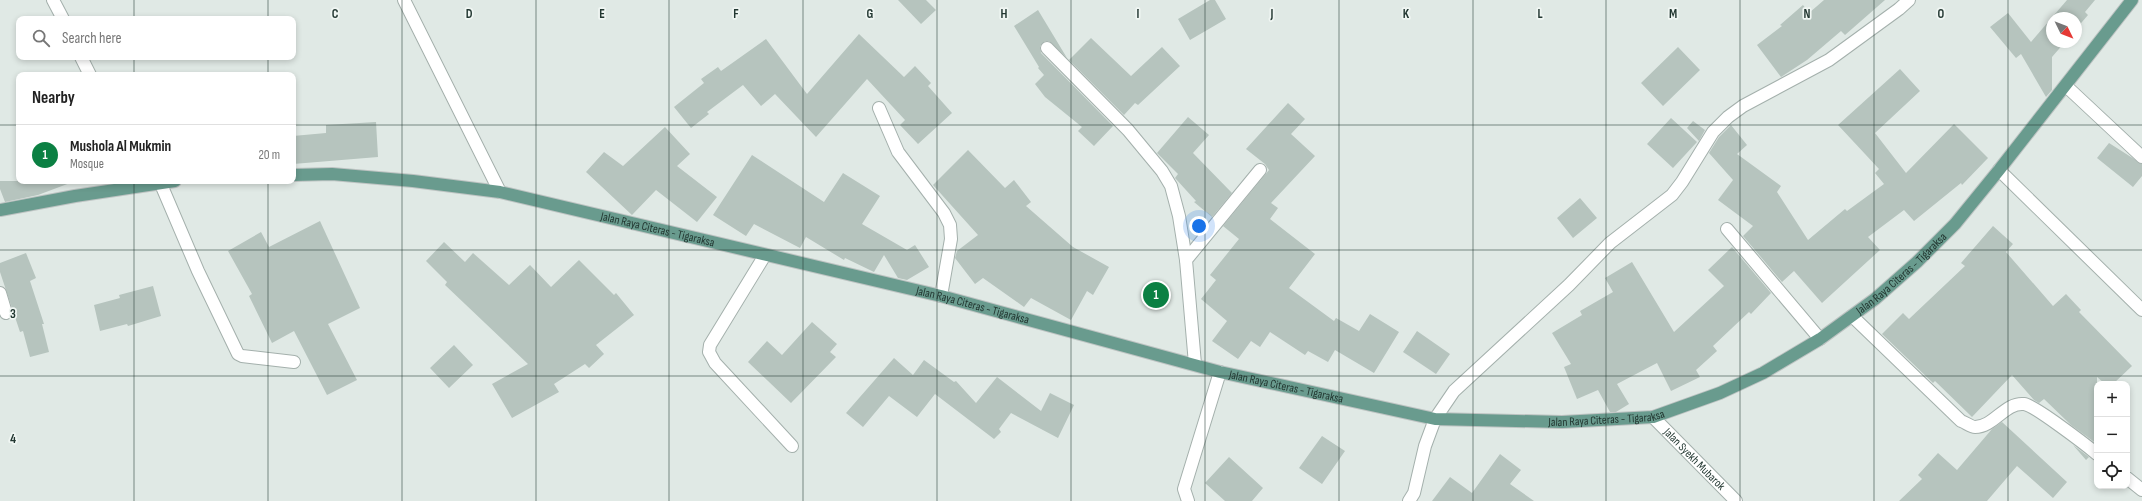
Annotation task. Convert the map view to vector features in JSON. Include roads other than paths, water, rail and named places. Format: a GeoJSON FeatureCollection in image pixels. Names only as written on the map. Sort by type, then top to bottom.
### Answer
{"type":"FeatureCollection","features":[{"type":"Feature","properties":{"kind":"main road","name":"Jalan Raya Citeras - Tigaraksa"},"geometry":{"type":"LineString","coordinates":[[296,175],[339,175],[500,192],[941,296],[1220,372],[1435,419],[1562,422],[1653,417],[1720,393],[1763,373],[1820,339],[1875,299],[1917,262],[1955,224],[2066,86],[2132,0]]}},
{"type":"Feature","properties":{"kind":"main road"},"geometry":{"type":"LineString","coordinates":[[0,210],[138,184]]}},
{"type":"Feature","properties":{"kind":"street"},"geometry":{"type":"LineString","coordinates":[[53,0],[61,16]]}},
{"type":"Feature","properties":{"kind":"street"},"geometry":{"type":"LineString","coordinates":[[404,0],[500,192]]}},
{"type":"Feature","properties":{"kind":"street"},"geometry":{"type":"LineString","coordinates":[[1409,501],[1414,493],[1425,446],[1435,419],[1454,391],[1569,285],[1610,243],[1672,195],[1682,182],[1713,132],[1728,117],[1743,106],[1829,60],[1894,14],[1909,0]]}},
{"type":"Feature","properties":{"kind":"street"},"geometry":{"type":"LineString","coordinates":[[1048,48],[1128,130],[1162,171],[1170,186],[1180,216],[1186,260],[1195,364]]}},
{"type":"Feature","properties":{"kind":"street"},"geometry":{"type":"LineString","coordinates":[[82,60],[88,72]]}},
{"type":"Feature","properties":{"kind":"street"},"geometry":{"type":"LineString","coordinates":[[2066,86],[2142,157]]}},
{"type":"Feature","properties":{"kind":"street"},"geometry":{"type":"LineString","coordinates":[[880,108],[898,152],[944,213],[950,225],[951,238],[941,296]]}},
{"type":"Feature","properties":{"kind":"street"},"geometry":{"type":"LineString","coordinates":[[1186,260],[1260,170]]}},
{"type":"Feature","properties":{"kind":"street"},"geometry":{"type":"LineString","coordinates":[[1999,170],[2142,310]]}},
{"type":"Feature","properties":{"kind":"street"},"geometry":{"type":"LineString","coordinates":[[161,184],[198,271],[238,354],[242,356],[294,362]]}},
{"type":"Feature","properties":{"kind":"street"},"geometry":{"type":"LineString","coordinates":[[1727,229],[1820,339]]}},
{"type":"Feature","properties":{"kind":"street"},"geometry":{"type":"LineString","coordinates":[[765,255],[714,339],[709,352],[716,363],[792,446]]}},
{"type":"Feature","properties":{"kind":"street"},"geometry":{"type":"LineString","coordinates":[[0,293],[6,313]]}},
{"type":"Feature","properties":{"kind":"street"},"geometry":{"type":"LineString","coordinates":[[1852,316],[1961,420],[1974,427],[1987,424],[2013,405],[2025,404],[2076,436],[2096,453]]}},
{"type":"Feature","properties":{"kind":"street"},"geometry":{"type":"LineString","coordinates":[[1188,501],[1184,489],[1220,372]]}},
{"type":"Feature","properties":{"kind":"street","name":"Jalan Syekh Mubarok"},"geometry":{"type":"LineString","coordinates":[[1653,417],[1736,501]]}},
{"type":"Feature","properties":{"kind":"street"},"geometry":{"type":"LineString","coordinates":[[2130,480],[2142,490]]}},
{"type":"Feature","properties":{"kind":"place","name":"Mushola Al Mukmin"},"geometry":{"type":"Point","coordinates":[1156,295]}}]}
